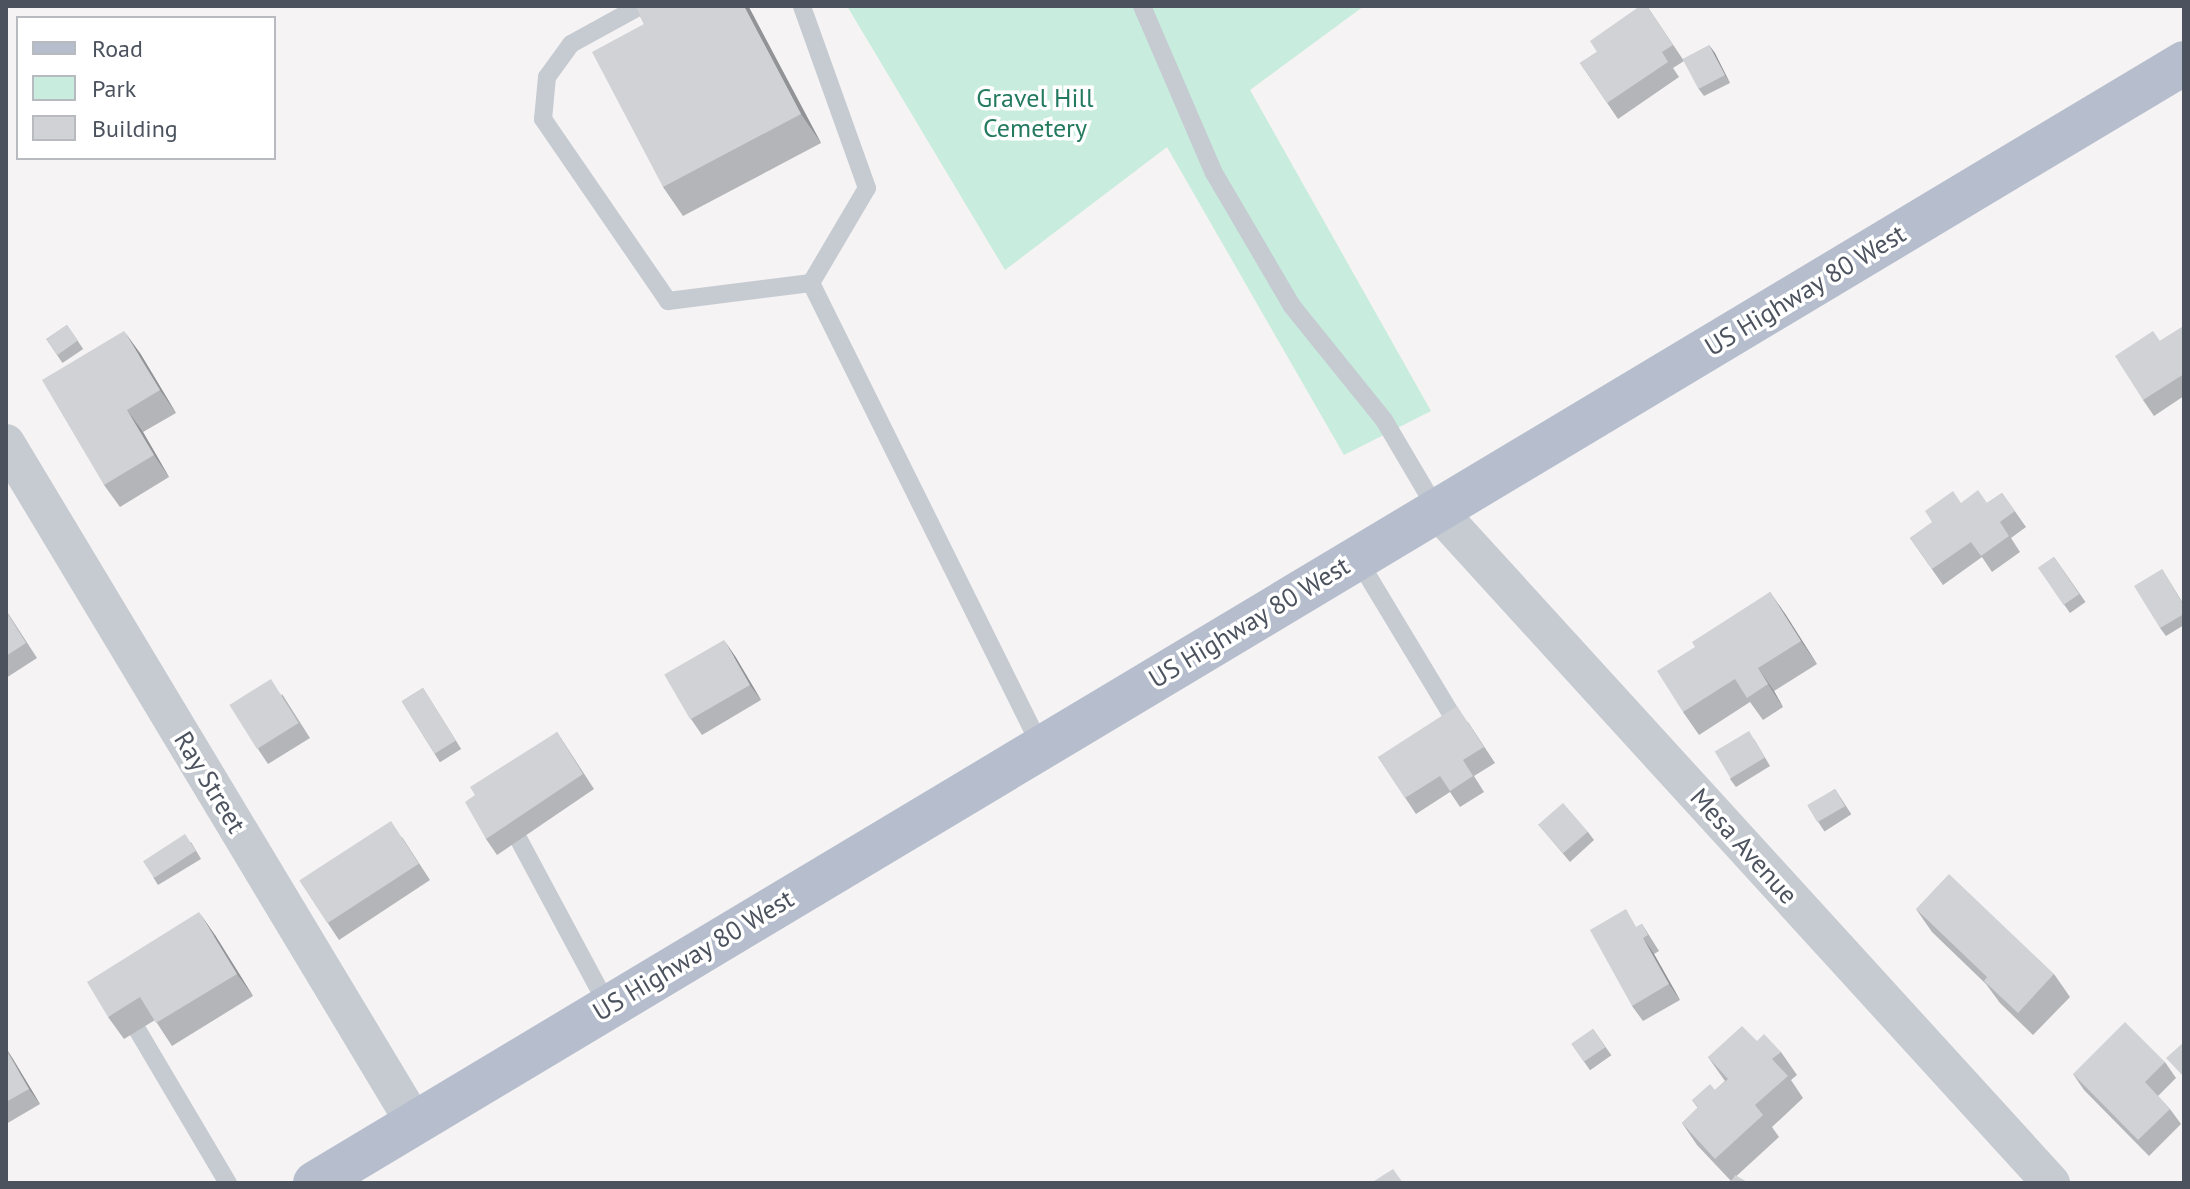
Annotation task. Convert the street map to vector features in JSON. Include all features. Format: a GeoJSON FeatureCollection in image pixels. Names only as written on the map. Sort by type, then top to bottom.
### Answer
{"type":"FeatureCollection","features":[{"type":"Feature","properties":{"kind":"main road","name":"US Highway 80 West"},"geometry":{"type":"LineString","coordinates":[[315,1183],[2184,63]]}},
{"type":"Feature","properties":{"kind":"street","name":"Ray Street"},"geometry":{"type":"LineString","coordinates":[[6,443],[414,1122]]}},
{"type":"Feature","properties":{"kind":"street","name":"Mesa Avenue"},"geometry":{"type":"LineString","coordinates":[[1437,510],[2051,1183]]}},
{"type":"Feature","properties":{"kind":"lane"},"geometry":{"type":"LineString","coordinates":[[640,6],[571,44],[547,77],[543,119],[668,301],[811,283]]}},
{"type":"Feature","properties":{"kind":"lane"},"geometry":{"type":"LineString","coordinates":[[802,6],[867,188],[811,283]]}},
{"type":"Feature","properties":{"kind":"lane"},"geometry":{"type":"LineString","coordinates":[[1142,6],[1214,173],[1253,240],[1292,306],[1384,420],[1437,510]]}},
{"type":"Feature","properties":{"kind":"lane"},"geometry":{"type":"LineString","coordinates":[[811,283],[1041,747]]}},
{"type":"Feature","properties":{"kind":"lane"},"geometry":{"type":"LineString","coordinates":[[1357,558],[1459,727]]}},
{"type":"Feature","properties":{"kind":"lane"},"geometry":{"type":"LineString","coordinates":[[519,840],[608,1006]]}},
{"type":"Feature","properties":{"kind":"lane"},"geometry":{"type":"LineString","coordinates":[[138,1031],[228,1183]]}},
{"type":"Feature","properties":{"kind":"green space","name":"Gravel Hill Cemetery"},"geometry":{"type":"Polygon","coordinates":[[[847,6],[1364,6],[1250,90],[1431,411],[1344,455],[1167,147],[1005,270],[847,6]]]}},
{"type":"Feature","properties":{"kind":"building"},"geometry":{"type":"Polygon","coordinates":[[[635,6],[744,6],[801,114],[663,187],[592,52],[644,24],[635,6]]]}},
{"type":"Feature","properties":{"kind":"building"},"geometry":{"type":"Polygon","coordinates":[[[1640,6],[1647,6],[1673,45],[1662,52],[1668,62],[1607,103],[1580,63],[1597,52],[1590,41],[1640,6]]]}},
{"type":"Feature","properties":{"kind":"building"},"geometry":{"type":"Polygon","coordinates":[[[1709,45],[1725,75],[1698,89],[1683,59],[1709,45]]]}},
{"type":"Feature","properties":{"kind":"building"},"geometry":{"type":"Polygon","coordinates":[[[67,325],[78,341],[57,355],[47,339],[67,325]]]}},
{"type":"Feature","properties":{"kind":"building"},"geometry":{"type":"Polygon","coordinates":[[[2184,326],[2184,374],[2143,400],[2115,356],[2153,331],[2160,341],[2184,326]]]}},
{"type":"Feature","properties":{"kind":"building"},"geometry":{"type":"Polygon","coordinates":[[[124,331],[160,390],[127,410],[154,455],[104,485],[42,380],[124,331]]]}},
{"type":"Feature","properties":{"kind":"building"},"geometry":{"type":"Polygon","coordinates":[[[1978,490],[1987,503],[2002,493],[2015,511],[2000,522],[2009,536],[1981,556],[1971,542],[1932,569],[1910,538],[1932,522],[1925,511],[1953,491],[1961,503],[1978,490]]]}},
{"type":"Feature","properties":{"kind":"building"},"geometry":{"type":"Polygon","coordinates":[[[2054,557],[2079,594],[2063,605],[2038,568],[2054,557]]]}},
{"type":"Feature","properties":{"kind":"building"},"geometry":{"type":"Polygon","coordinates":[[[2162,569],[2184,606],[2184,614],[2160,628],[2134,586],[2162,569]]]}},
{"type":"Feature","properties":{"kind":"building"},"geometry":{"type":"Polygon","coordinates":[[[1770,592],[1801,641],[1758,668],[1768,684],[1747,698],[1735,679],[1683,712],[1657,671],[1695,647],[1692,642],[1770,592]]]}},
{"type":"Feature","properties":{"kind":"building"},"geometry":{"type":"Polygon","coordinates":[[[6,611],[26,643],[6,656],[6,611]]]}},
{"type":"Feature","properties":{"kind":"building"},"geometry":{"type":"Polygon","coordinates":[[[724,640],[750,685],[690,720],[664,674],[724,640]]]}},
{"type":"Feature","properties":{"kind":"building"},"geometry":{"type":"Polygon","coordinates":[[[271,679],[299,723],[257,749],[229,705],[271,679]]]}},
{"type":"Feature","properties":{"kind":"building"},"geometry":{"type":"Polygon","coordinates":[[[423,688],[456,741],[435,754],[402,701],[423,688]]]}},
{"type":"Feature","properties":{"kind":"building"},"geometry":{"type":"Polygon","coordinates":[[[1457,706],[1484,747],[1463,760],[1473,776],[1450,791],[1440,776],[1405,798],[1378,757],[1457,706]]]}},
{"type":"Feature","properties":{"kind":"building"},"geometry":{"type":"Polygon","coordinates":[[[1749,731],[1765,758],[1731,778],[1715,752],[1749,731]]]}},
{"type":"Feature","properties":{"kind":"building"},"geometry":{"type":"Polygon","coordinates":[[[557,732],[583,774],[486,839],[465,802],[475,795],[470,787],[557,732]]]}},
{"type":"Feature","properties":{"kind":"building"},"geometry":{"type":"Polygon","coordinates":[[[1835,789],[1845,806],[1817,822],[1807,805],[1835,789]]]}},
{"type":"Feature","properties":{"kind":"building"},"geometry":{"type":"Polygon","coordinates":[[[1563,803],[1588,832],[1563,853],[1538,825],[1563,803]]]}},
{"type":"Feature","properties":{"kind":"building"},"geometry":{"type":"Polygon","coordinates":[[[391,821],[419,864],[327,923],[300,880],[391,821]]]}},
{"type":"Feature","properties":{"kind":"building"},"geometry":{"type":"Polygon","coordinates":[[[185,834],[196,851],[154,878],[143,861],[185,834]]]}},
{"type":"Feature","properties":{"kind":"building"},"geometry":{"type":"Polygon","coordinates":[[[1949,874],[2054,974],[2018,1013],[1984,981],[1987,977],[1916,909],[1949,874]]]}},
{"type":"Feature","properties":{"kind":"building"},"geometry":{"type":"Polygon","coordinates":[[[1626,909],[1636,927],[1642,924],[1648,935],[1643,938],[1669,984],[1632,1006],[1590,930],[1626,909]]]}},
{"type":"Feature","properties":{"kind":"building"},"geometry":{"type":"Polygon","coordinates":[[[199,912],[237,974],[156,1023],[140,997],[108,1017],[87,982],[199,912]]]}},
{"type":"Feature","properties":{"kind":"building"},"geometry":{"type":"Polygon","coordinates":[[[2125,1022],[2165,1062],[2145,1082],[2170,1109],[2138,1140],[2073,1074],[2125,1022]]]}},
{"type":"Feature","properties":{"kind":"building"},"geometry":{"type":"Polygon","coordinates":[[[1742,1026],[1757,1041],[1764,1034],[1781,1052],[1772,1059],[1788,1076],[1755,1105],[1763,1115],[1715,1159],[1682,1123],[1698,1107],[1692,1100],[1710,1084],[1715,1090],[1728,1079],[1708,1057],[1742,1026]]]}},
{"type":"Feature","properties":{"kind":"building"},"geometry":{"type":"Polygon","coordinates":[[[1593,1029],[1605,1047],[1584,1062],[1571,1044],[1593,1029]]]}},
{"type":"Feature","properties":{"kind":"building"},"geometry":{"type":"Polygon","coordinates":[[[2184,1042],[2184,1077],[2166,1058],[2184,1042]]]}},
{"type":"Feature","properties":{"kind":"building"},"geometry":{"type":"Polygon","coordinates":[[[6,1050],[29,1089],[6,1102],[6,1050]]]}},
{"type":"Feature","properties":{"kind":"building"},"geometry":{"type":"Polygon","coordinates":[[[1393,1169],[1403,1183],[1371,1183],[1393,1169]]]}},
{"type":"Feature","properties":{"kind":"building"},"geometry":{"type":"Polygon","coordinates":[[[1735,1175],[1749,1183],[1731,1183],[1735,1175]]]}}]}
